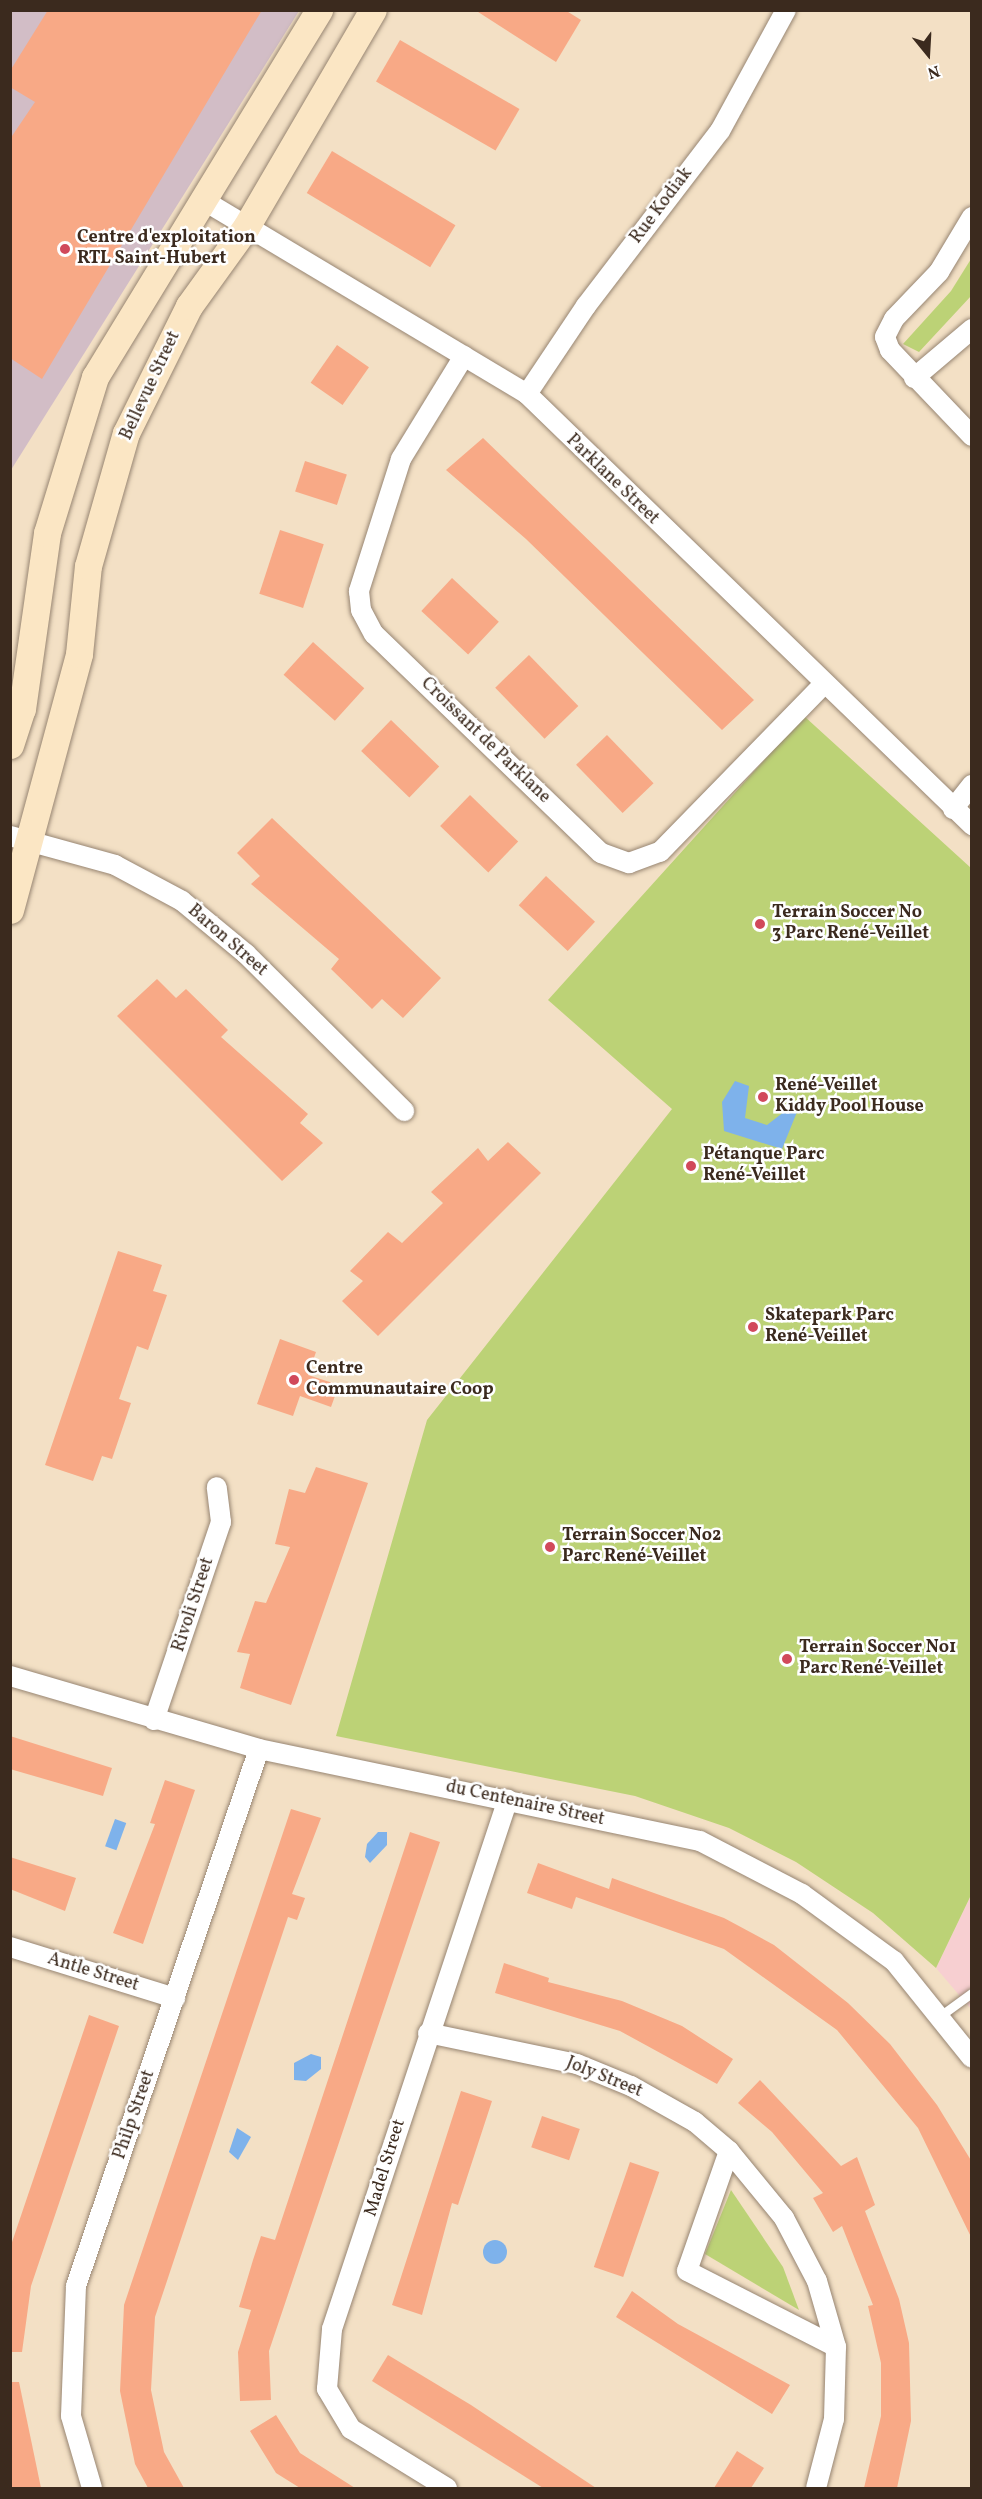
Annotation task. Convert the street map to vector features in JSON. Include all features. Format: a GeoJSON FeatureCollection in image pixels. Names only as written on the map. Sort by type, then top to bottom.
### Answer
{"type":"FeatureCollection","features":[{"type":"Feature","properties":{"kind":"street"},"geometry":{"type":"LineString","coordinates":[[10,745],[22,709],[47,533],[95,377],[319,10]]}},
{"type":"Feature","properties":{"kind":"street","name":"Bellevue Street"},"geometry":{"type":"LineString","coordinates":[[10,910],[20,838],[79,654],[88,566],[126,433],[189,306],[246,227],[373,10]]}},
{"type":"Feature","properties":{"kind":"street","name":"Rue Kodiak"},"geometry":{"type":"LineString","coordinates":[[527,394],[585,306],[720,131],[786,10]]}},
{"type":"Feature","properties":{"kind":"street","name":"Parklane Street"},"geometry":{"type":"LineString","coordinates":[[203,200],[527,394],[972,825]]}},
{"type":"Feature","properties":{"kind":"street"},"geometry":{"type":"LineString","coordinates":[[972,217],[939,272],[894,319],[885,337],[914,378],[972,436]]}},
{"type":"Feature","properties":{"kind":"street"},"geometry":{"type":"LineString","coordinates":[[914,378],[972,329]]}},
{"type":"Feature","properties":{"kind":"street","name":"Croissant de Parklane"},"geometry":{"type":"LineString","coordinates":[[464,356],[401,459],[359,591],[361,610],[374,634],[598,850],[629,862],[660,852],[824,684]]}},
{"type":"Feature","properties":{"kind":"street"},"geometry":{"type":"LineString","coordinates":[[953,808],[972,785]]}},
{"type":"Feature","properties":{"kind":"street","name":"Baron Street"},"geometry":{"type":"LineString","coordinates":[[20,838],[115,865],[182,901],[246,954],[404,1111]]}},
{"type":"Feature","properties":{"kind":"street","name":"Rivoli Street"},"geometry":{"type":"LineString","coordinates":[[154,1720],[221,1522],[217,1487]]}},
{"type":"Feature","properties":{"kind":"street","name":"du Centenaire Street"},"geometry":{"type":"LineString","coordinates":[[10,1676],[259,1749],[508,1799],[700,1841],[802,1893],[894,1962],[972,2058]]}},
{"type":"Feature","properties":{"kind":"street","name":"Philp Street"},"geometry":{"type":"LineString","coordinates":[[92,2488],[71,2416],[76,2286],[259,1749]]}},
{"type":"Feature","properties":{"kind":"street","name":"Madel Street"},"geometry":{"type":"LineString","coordinates":[[447,2488],[351,2429],[327,2389],[332,2329],[428,2033],[508,1799]]}},
{"type":"Feature","properties":{"kind":"street","name":"Antle Street"},"geometry":{"type":"LineString","coordinates":[[10,1947],[175,1998]]}},
{"type":"Feature","properties":{"kind":"street","name":"Joly Street"},"geometry":{"type":"LineString","coordinates":[[428,2033],[577,2064],[659,2102],[729,2151],[784,2218],[817,2281],[836,2347],[834,2419],[816,2488]]}},
{"type":"Feature","properties":{"kind":"street"},"geometry":{"type":"LineString","coordinates":[[729,2151],[687,2271],[836,2347]]}},
{"type":"Feature","properties":{"kind":"lane"},"geometry":{"type":"LineString","coordinates":[[940,2016],[972,1993]]}},
{"type":"Feature","properties":{"kind":"shaded area","name":"Centre d'exploitation RTL Saint-Hubert"},"geometry":{"type":"Polygon","coordinates":[[[11,11],[299,11],[11,470],[11,11]]]}},
{"type":"Feature","properties":{"kind":"shaded area"},"geometry":{"type":"Polygon","coordinates":[[[971,1895],[971,2009],[936,1968],[971,1895]]]}},
{"type":"Feature","properties":{"kind":"green space"},"geometry":{"type":"Polygon","coordinates":[[[971,259],[971,296],[919,352],[903,344],[951,291],[971,259]]]}},
{"type":"Feature","properties":{"kind":"green space"},"geometry":{"type":"Polygon","coordinates":[[[804,716],[971,868],[971,1895],[936,1968],[873,1913],[796,1862],[729,1828],[635,1796],[336,1736],[427,1420],[672,1109],[548,1000],[804,716]]]}},
{"type":"Feature","properties":{"kind":"green space"},"geometry":{"type":"Polygon","coordinates":[[[731,2190],[783,2267],[799,2310],[705,2254],[731,2190]]]}},
{"type":"Feature","properties":{"kind":"water"},"geometry":{"type":"Polygon","coordinates":[[[735,1081],[749,1086],[745,1118],[767,1125],[789,1108],[797,1112],[782,1149],[724,1131],[722,1102],[735,1081]]]}},
{"type":"Feature","properties":{"kind":"water"},"geometry":{"type":"Polygon","coordinates":[[[115,1819],[126,1823],[116,1850],[105,1846],[115,1819]]]}},
{"type":"Feature","properties":{"kind":"water"},"geometry":{"type":"Polygon","coordinates":[[[378,1832],[387,1832],[387,1845],[370,1863],[365,1857],[367,1844],[378,1832]]]}},
{"type":"Feature","properties":{"kind":"water"},"geometry":{"type":"Polygon","coordinates":[[[311,2054],[321,2057],[321,2069],[306,2081],[294,2080],[294,2063],[311,2054]]]}},
{"type":"Feature","properties":{"kind":"water"},"geometry":{"type":"Polygon","coordinates":[[[237,2128],[251,2137],[238,2160],[229,2152],[237,2128]]]}},
{"type":"Feature","properties":{"kind":"water"},"geometry":{"type":"Polygon","coordinates":[[[490,2240],[500,2240],[507,2247],[507,2257],[500,2264],[490,2264],[483,2257],[483,2247],[490,2240]]]}},
{"type":"Feature","properties":{"kind":"building","name":"Centre d'exploitation RTL Saint-Hubert"},"geometry":{"type":"Polygon","coordinates":[[[48,10],[262,10],[42,379],[10,358],[10,139],[35,102],[10,87],[10,71],[48,10]]]}},
{"type":"Feature","properties":{"kind":"building"},"geometry":{"type":"Polygon","coordinates":[[[475,10],[565,10],[581,20],[556,62],[475,10]]]}},
{"type":"Feature","properties":{"kind":"building"},"geometry":{"type":"Polygon","coordinates":[[[400,40],[520,109],[496,151],[376,82],[400,40]]]}},
{"type":"Feature","properties":{"kind":"building"},"geometry":{"type":"Polygon","coordinates":[[[332,151],[455,225],[430,267],[307,193],[332,151]]]}},
{"type":"Feature","properties":{"kind":"building"},"geometry":{"type":"Polygon","coordinates":[[[337,345],[369,367],[343,405],[311,383],[337,345]]]}},
{"type":"Feature","properties":{"kind":"building"},"geometry":{"type":"Polygon","coordinates":[[[483,438],[754,700],[722,730],[526,539],[446,470],[483,438]]]}},
{"type":"Feature","properties":{"kind":"building"},"geometry":{"type":"Polygon","coordinates":[[[305,461],[347,475],[337,505],[295,491],[305,461]]]}},
{"type":"Feature","properties":{"kind":"building"},"geometry":{"type":"Polygon","coordinates":[[[280,530],[324,544],[303,608],[259,594],[280,530]]]}},
{"type":"Feature","properties":{"kind":"building"},"geometry":{"type":"Polygon","coordinates":[[[452,578],[499,622],[468,655],[421,611],[452,578]]]}},
{"type":"Feature","properties":{"kind":"building"},"geometry":{"type":"Polygon","coordinates":[[[313,642],[364,688],[335,721],[284,675],[313,642]]]}},
{"type":"Feature","properties":{"kind":"building"},"geometry":{"type":"Polygon","coordinates":[[[529,655],[578,706],[545,739],[495,688],[529,655]]]}},
{"type":"Feature","properties":{"kind":"building"},"geometry":{"type":"Polygon","coordinates":[[[391,720],[439,767],[409,797],[361,751],[391,720]]]}},
{"type":"Feature","properties":{"kind":"building"},"geometry":{"type":"Polygon","coordinates":[[[607,735],[654,783],[623,813],[576,765],[607,735]]]}},
{"type":"Feature","properties":{"kind":"building"},"geometry":{"type":"Polygon","coordinates":[[[470,795],[518,842],[488,872],[440,826],[470,795]]]}},
{"type":"Feature","properties":{"kind":"building"},"geometry":{"type":"Polygon","coordinates":[[[272,818],[441,978],[403,1018],[382,999],[372,1009],[331,969],[339,959],[251,884],[260,876],[237,853],[272,818]]]}},
{"type":"Feature","properties":{"kind":"building"},"geometry":{"type":"Polygon","coordinates":[[[546,876],[595,922],[568,951],[519,905],[546,876]]]}},
{"type":"Feature","properties":{"kind":"building"},"geometry":{"type":"Polygon","coordinates":[[[157,979],[176,998],[186,989],[228,1030],[221,1037],[308,1114],[300,1123],[323,1143],[282,1181],[117,1016],[157,979]]]}},
{"type":"Feature","properties":{"kind":"building"},"geometry":{"type":"Polygon","coordinates":[[[508,1142],[541,1173],[378,1336],[342,1301],[363,1281],[350,1271],[388,1232],[402,1243],[443,1203],[431,1192],[478,1148],[488,1161],[508,1142]]]}},
{"type":"Feature","properties":{"kind":"building"},"geometry":{"type":"Polygon","coordinates":[[[118,1251],[162,1265],[153,1291],[167,1295],[148,1350],[137,1346],[119,1399],[131,1403],[112,1459],[102,1456],[93,1481],[45,1465],[118,1251]]]}},
{"type":"Feature","properties":{"kind":"building","name":"Centre Communautaire Coop"},"geometry":{"type":"Polygon","coordinates":[[[280,1339],[316,1352],[308,1375],[339,1385],[331,1407],[300,1396],[293,1416],[257,1404],[280,1339]]]}},
{"type":"Feature","properties":{"kind":"building"},"geometry":{"type":"Polygon","coordinates":[[[316,1467],[368,1483],[291,1705],[240,1688],[250,1654],[237,1652],[255,1601],[266,1603],[290,1547],[275,1544],[289,1489],[305,1493],[316,1467]]]}},
{"type":"Feature","properties":{"kind":"building"},"geometry":{"type":"Polygon","coordinates":[[[10,1736],[112,1768],[103,1796],[10,1769],[10,1736]]]}},
{"type":"Feature","properties":{"kind":"building"},"geometry":{"type":"Polygon","coordinates":[[[165,1780],[195,1790],[143,1944],[113,1933],[155,1824],[150,1823],[165,1780]]]}},
{"type":"Feature","properties":{"kind":"building"},"geometry":{"type":"Polygon","coordinates":[[[291,1809],[321,1818],[292,1894],[305,1898],[297,1920],[288,1917],[155,2317],[151,2390],[164,2452],[184,2488],[148,2488],[135,2464],[120,2391],[124,2305],[291,1809]]]}},
{"type":"Feature","properties":{"kind":"building"},"geometry":{"type":"Polygon","coordinates":[[[410,1832],[440,1842],[269,2351],[271,2400],[240,2401],[238,2352],[251,2310],[239,2307],[253,2260],[261,2236],[275,2240],[410,1832]]]}},
{"type":"Feature","properties":{"kind":"building"},"geometry":{"type":"Polygon","coordinates":[[[10,1857],[76,1878],[65,1911],[10,1889],[10,1857]]]}},
{"type":"Feature","properties":{"kind":"building"},"geometry":{"type":"Polygon","coordinates":[[[538,1863],[609,1889],[612,1878],[724,1918],[774,1945],[848,2003],[890,2044],[937,2105],[972,2162],[972,2239],[918,2128],[837,2030],[724,1949],[576,1897],[572,1909],[527,1893],[538,1863]]]}},
{"type":"Feature","properties":{"kind":"building"},"geometry":{"type":"Polygon","coordinates":[[[504,1963],[549,1978],[548,1982],[622,2001],[682,2026],[733,2059],[717,2084],[620,2031],[495,1993],[504,1963]]]}},
{"type":"Feature","properties":{"kind":"building"},"geometry":{"type":"Polygon","coordinates":[[[89,2015],[119,2026],[31,2286],[22,2352],[10,2352],[10,2248],[89,2015]]]}},
{"type":"Feature","properties":{"kind":"building"},"geometry":{"type":"Polygon","coordinates":[[[760,2080],[841,2166],[857,2157],[875,2205],[865,2211],[899,2299],[909,2343],[911,2421],[897,2488],[864,2488],[881,2416],[881,2363],[868,2306],[873,2305],[842,2226],[833,2232],[813,2198],[823,2193],[772,2132],[738,2103],[760,2080]]]}},
{"type":"Feature","properties":{"kind":"building"},"geometry":{"type":"Polygon","coordinates":[[[461,2091],[492,2101],[458,2205],[452,2203],[422,2315],[392,2305],[461,2091]]]}},
{"type":"Feature","properties":{"kind":"building"},"geometry":{"type":"Polygon","coordinates":[[[542,2116],[580,2129],[569,2160],[531,2147],[542,2116]]]}},
{"type":"Feature","properties":{"kind":"building"},"geometry":{"type":"Polygon","coordinates":[[[630,2162],[659,2172],[623,2277],[594,2267],[630,2162]]]}},
{"type":"Feature","properties":{"kind":"building"},"geometry":{"type":"Polygon","coordinates":[[[632,2291],[678,2324],[790,2385],[772,2414],[616,2317],[632,2291]]]}},
{"type":"Feature","properties":{"kind":"building"},"geometry":{"type":"Polygon","coordinates":[[[388,2355],[471,2405],[596,2488],[543,2488],[372,2381],[388,2355]]]}},
{"type":"Feature","properties":{"kind":"building"},"geometry":{"type":"Polygon","coordinates":[[[10,2382],[19,2382],[41,2488],[10,2488],[10,2382]]]}},
{"type":"Feature","properties":{"kind":"building"},"geometry":{"type":"Polygon","coordinates":[[[276,2415],[300,2453],[355,2488],[300,2488],[276,2473],[250,2431],[276,2415]]]}},
{"type":"Feature","properties":{"kind":"building"},"geometry":{"type":"Polygon","coordinates":[[[737,2451],[764,2468],[751,2488],[714,2488],[737,2451]]]}},
{"type":"Feature","properties":{"kind":"place","name":"Centre d'exploitation RTL Saint-Hubert"},"geometry":{"type":"Point","coordinates":[65,249]}},
{"type":"Feature","properties":{"kind":"place","name":"Terrain Soccer No 3 Parc René-Veillet"},"geometry":{"type":"Point","coordinates":[760,924]}},
{"type":"Feature","properties":{"kind":"place","name":"René-Veillet Kiddy Pool House"},"geometry":{"type":"Point","coordinates":[763,1097]}},
{"type":"Feature","properties":{"kind":"place","name":"Pétanque Parc René-Veillet"},"geometry":{"type":"Point","coordinates":[691,1166]}},
{"type":"Feature","properties":{"kind":"place","name":"Skatepark Parc René-Veillet"},"geometry":{"type":"Point","coordinates":[753,1327]}},
{"type":"Feature","properties":{"kind":"place","name":"Centre Communautaire Coop"},"geometry":{"type":"Point","coordinates":[294,1380]}},
{"type":"Feature","properties":{"kind":"place","name":"Terrain Soccer No2 Parc René-Veillet"},"geometry":{"type":"Point","coordinates":[550,1547]}},
{"type":"Feature","properties":{"kind":"place","name":"Terrain Soccer No1 Parc René-Veillet"},"geometry":{"type":"Point","coordinates":[787,1659]}}]}
